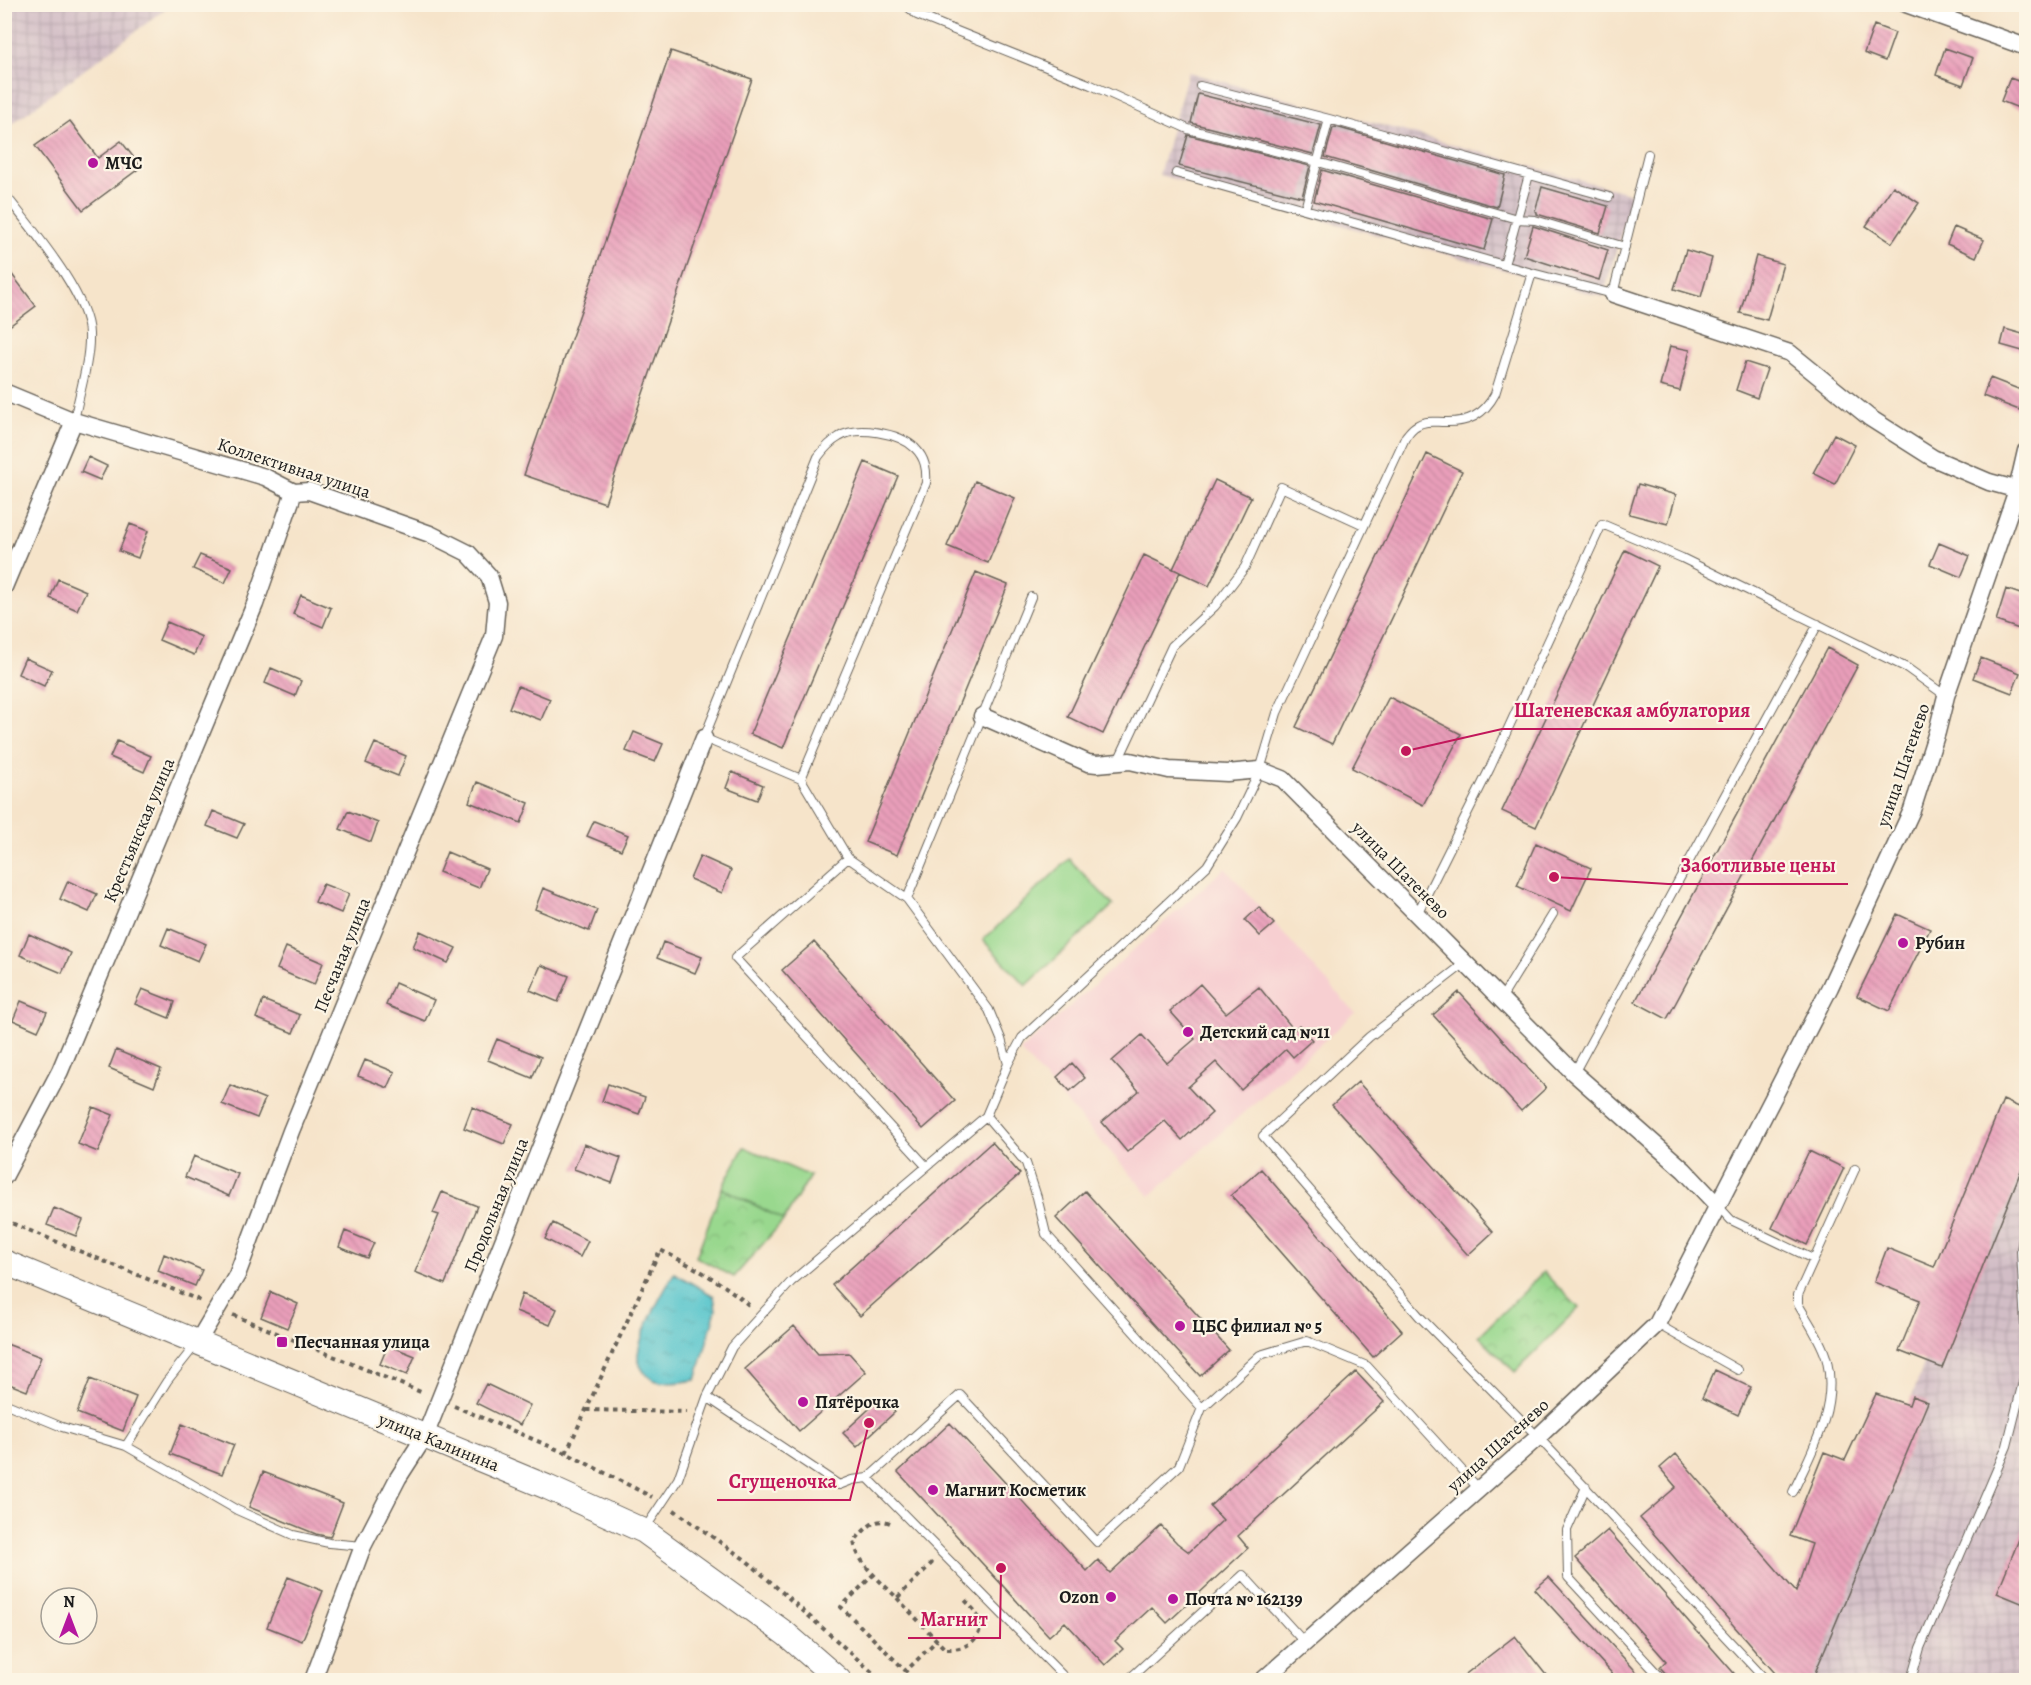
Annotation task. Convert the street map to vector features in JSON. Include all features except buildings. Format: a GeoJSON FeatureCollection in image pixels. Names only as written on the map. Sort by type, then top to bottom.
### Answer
{"type":"FeatureCollection","features":[{"type":"Feature","properties":{"kind":"main road","name":"улица Калинина"},"geometry":{"type":"LineString","coordinates":[[4,1262],[547,1486],[644,1531],[786,1634],[839,1680]]}},
{"type":"Feature","properties":{"kind":"street"},"geometry":{"type":"LineString","coordinates":[[1906,4],[2026,47]]}},
{"type":"Feature","properties":{"kind":"street"},"geometry":{"type":"LineString","coordinates":[[1613,294],[1790,353],[1870,418],[1933,458],[1989,482],[2022,491]]}},
{"type":"Feature","properties":{"kind":"street","name":"Коллективная улица"},"geometry":{"type":"LineString","coordinates":[[4,392],[74,421],[265,477],[294,492],[309,490],[430,534],[468,554],[489,576]]}},
{"type":"Feature","properties":{"kind":"street"},"geometry":{"type":"LineString","coordinates":[[4,587],[74,421]]}},
{"type":"Feature","properties":{"kind":"street","name":"улица Шатенево"},"geometry":{"type":"LineString","coordinates":[[1263,1680],[1538,1437],[1657,1324],[1830,987],[1912,810],[1946,696],[2022,491],[2026,451]]}},
{"type":"Feature","properties":{"kind":"street","name":"Крестьянская улица"},"geometry":{"type":"LineString","coordinates":[[4,1178],[60,1071],[255,604],[294,492]]}},
{"type":"Feature","properties":{"kind":"street","name":"Песчаная улица"},"geometry":{"type":"LineString","coordinates":[[197,1343],[237,1275],[291,1131],[494,636],[497,602],[489,576]]}},
{"type":"Feature","properties":{"kind":"street"},"geometry":{"type":"LineString","coordinates":[[982,716],[1088,763],[1131,761],[1181,770],[1227,773],[1260,770]]}},
{"type":"Feature","properties":{"kind":"street","name":"Продольная улица"},"geometry":{"type":"LineString","coordinates":[[313,1680],[363,1546],[398,1478],[425,1436],[440,1400],[704,738]]}},
{"type":"Feature","properties":{"kind":"street","name":"улица Шатенево"},"geometry":{"type":"LineString","coordinates":[[1260,770],[1283,779],[1574,1073],[1684,1170],[1718,1206]]}},
{"type":"Feature","properties":{"kind":"lane"},"geometry":{"type":"LineString","coordinates":[[905,4],[917,15],[1091,85],[1188,129],[1318,162],[1517,219],[1535,220],[1625,247]]}},
{"type":"Feature","properties":{"kind":"lane"},"geometry":{"type":"LineString","coordinates":[[1200,86],[1329,118],[1609,197]]}},
{"type":"Feature","properties":{"kind":"lane"},"geometry":{"type":"LineString","coordinates":[[1305,209],[1329,118]]}},
{"type":"Feature","properties":{"kind":"lane"},"geometry":{"type":"LineString","coordinates":[[1176,173],[1613,294],[1648,154]]}},
{"type":"Feature","properties":{"kind":"lane"},"geometry":{"type":"LineString","coordinates":[[1504,265],[1529,175]]}},
{"type":"Feature","properties":{"kind":"lane"},"geometry":{"type":"LineString","coordinates":[[4,193],[51,254],[86,315],[89,337],[74,421]]}},
{"type":"Feature","properties":{"kind":"lane"},"geometry":{"type":"LineString","coordinates":[[644,1531],[678,1479],[707,1398],[732,1347],[791,1282],[986,1116],[1008,1064],[1022,1038],[1207,866],[1237,818],[1260,770],[1277,713],[1406,436],[1415,426],[1428,421],[1467,420],[1481,414],[1489,405],[1495,394],[1532,273]]}},
{"type":"Feature","properties":{"kind":"lane"},"geometry":{"type":"LineString","coordinates":[[801,779],[926,483],[927,470],[923,458],[914,447],[903,440],[872,431],[856,431],[840,436],[818,457],[704,738],[801,779],[848,858],[907,899],[989,1010],[1008,1064]]}},
{"type":"Feature","properties":{"kind":"lane"},"geometry":{"type":"LineString","coordinates":[[1117,762],[1173,646],[1215,606],[1245,567],[1281,488],[1364,525]]}},
{"type":"Feature","properties":{"kind":"lane"},"geometry":{"type":"LineString","coordinates":[[1418,914],[1490,768],[1602,524],[1682,558],[1907,668],[1946,696]]}},
{"type":"Feature","properties":{"kind":"lane"},"geometry":{"type":"LineString","coordinates":[[907,899],[1031,597]]}},
{"type":"Feature","properties":{"kind":"lane"},"geometry":{"type":"LineString","coordinates":[[1574,1073],[1818,624]]}},
{"type":"Feature","properties":{"kind":"lane"},"geometry":{"type":"LineString","coordinates":[[848,858],[735,958],[926,1166]]}},
{"type":"Feature","properties":{"kind":"lane"},"geometry":{"type":"LineString","coordinates":[[1501,999],[1553,914]]}},
{"type":"Feature","properties":{"kind":"lane"},"geometry":{"type":"LineString","coordinates":[[1465,963],[1369,1037],[1263,1136],[1419,1316],[1586,1487],[1763,1677]]}},
{"type":"Feature","properties":{"kind":"lane"},"geometry":{"type":"LineString","coordinates":[[986,1116],[1026,1163],[1046,1234],[1202,1408]]}},
{"type":"Feature","properties":{"kind":"lane"},"geometry":{"type":"LineString","coordinates":[[1793,1492],[1823,1426],[1830,1390],[1827,1360],[1798,1304],[1800,1287],[1855,1169]]}},
{"type":"Feature","properties":{"kind":"lane"},"geometry":{"type":"LineString","coordinates":[[1718,1206],[1731,1220],[1813,1260]]}},
{"type":"Feature","properties":{"kind":"lane"},"geometry":{"type":"LineString","coordinates":[[1911,1680],[1920,1648],[2007,1446],[2024,1378],[2026,1345],[2020,1251],[2026,1219]]}},
{"type":"Feature","properties":{"kind":"lane"},"geometry":{"type":"LineString","coordinates":[[1657,1324],[1737,1370]]}},
{"type":"Feature","properties":{"kind":"lane"},"geometry":{"type":"LineString","coordinates":[[707,1398],[838,1485],[868,1478],[960,1395],[1097,1542],[1179,1466],[1202,1408],[1260,1354],[1307,1341],[1366,1366],[1479,1489]]}},
{"type":"Feature","properties":{"kind":"lane"},"geometry":{"type":"LineString","coordinates":[[126,1446],[167,1381],[197,1343]]}},
{"type":"Feature","properties":{"kind":"lane"},"geometry":{"type":"LineString","coordinates":[[4,1403],[62,1427],[126,1446],[237,1510],[293,1535],[329,1543],[363,1546]]}},
{"type":"Feature","properties":{"kind":"lane"},"geometry":{"type":"LineString","coordinates":[[868,1478],[1067,1680]]}},
{"type":"Feature","properties":{"kind":"lane"},"geometry":{"type":"LineString","coordinates":[[1586,1487],[1567,1530],[1568,1577],[1662,1680]]}},
{"type":"Feature","properties":{"kind":"lane"},"geometry":{"type":"LineString","coordinates":[[1128,1680],[1243,1575],[1305,1643]]}},
{"type":"Feature","properties":{"kind":"path"},"geometry":{"type":"LineString","coordinates":[[4,1220],[566,1453],[662,1502],[747,1561],[882,1680]]}},
{"type":"Feature","properties":{"kind":"path"},"geometry":{"type":"LineString","coordinates":[[566,1453],[660,1250],[730,1289],[760,1316]]}},
{"type":"Feature","properties":{"kind":"path"},"geometry":{"type":"LineString","coordinates":[[586,1410],[702,1413]]}},
{"type":"Feature","properties":{"kind":"path"},"geometry":{"type":"LineString","coordinates":[[895,1528],[888,1521],[873,1522],[854,1541],[855,1550],[861,1561],[945,1649],[965,1647],[980,1632],[982,1624],[974,1610],[960,1595]]}},
{"type":"Feature","properties":{"kind":"path"},"geometry":{"type":"LineString","coordinates":[[897,1598],[942,1553]]}},
{"type":"Feature","properties":{"kind":"path"},"geometry":{"type":"LineString","coordinates":[[924,1557],[938,1572]]}},
{"type":"Feature","properties":{"kind":"path"},"geometry":{"type":"LineString","coordinates":[[874,1574],[841,1607],[906,1671],[937,1640]]}},
{"type":"Feature","properties":{"kind":"shaded area"},"geometry":{"type":"Polygon","coordinates":[[[5,4],[171,4],[171,5],[5,129],[5,4]]]}},
{"type":"Feature","properties":{"kind":"shaded area"},"geometry":{"type":"Polygon","coordinates":[[[1188,72],[1632,194],[1603,297],[1159,175],[1188,72]]]}},
{"type":"Feature","properties":{"kind":"shaded area","name":"Детский сад №11"},"geometry":{"type":"Polygon","coordinates":[[[1225,868],[1355,1013],[1150,1196],[1020,1051],[1225,868]]]}},
{"type":"Feature","properties":{"kind":"shaded area"},"geometry":{"type":"Polygon","coordinates":[[[2026,1158],[2026,1680],[1812,1680],[1928,1403],[1912,1396],[1925,1362],[1942,1368],[2026,1158]]]}},
{"type":"Feature","properties":{"kind":"green space"},"geometry":{"type":"Polygon","coordinates":[[[1069,859],[1113,905],[1026,986],[983,940],[1069,859]]]}},
{"type":"Feature","properties":{"kind":"green space"},"geometry":{"type":"Polygon","coordinates":[[[744,1147],[810,1176],[784,1220],[722,1188],[744,1147]]]}},
{"type":"Feature","properties":{"kind":"green space"},"geometry":{"type":"Polygon","coordinates":[[[722,1188],[784,1220],[734,1277],[696,1257],[722,1188]]]}},
{"type":"Feature","properties":{"kind":"green space"},"geometry":{"type":"Polygon","coordinates":[[[1543,1272],[1579,1308],[1515,1372],[1479,1336],[1543,1272]]]}},
{"type":"Feature","properties":{"kind":"water"},"geometry":{"type":"Polygon","coordinates":[[[674,1273],[714,1296],[716,1310],[696,1380],[675,1383],[651,1378],[640,1366],[638,1354],[648,1323],[674,1273]]]}},
{"type":"Feature","properties":{"kind":"place","name":"МЧС"},"geometry":{"type":"Point","coordinates":[93,163]}},
{"type":"Feature","properties":{"kind":"place","name":"Шатеневская амбулатория"},"geometry":{"type":"Point","coordinates":[1406,751]}},
{"type":"Feature","properties":{"kind":"place","name":"Заботливые цены"},"geometry":{"type":"Point","coordinates":[1554,877]}},
{"type":"Feature","properties":{"kind":"place","name":"Рубин"},"geometry":{"type":"Point","coordinates":[1903,943]}},
{"type":"Feature","properties":{"kind":"place","name":"Детский сад №11"},"geometry":{"type":"Point","coordinates":[1188,1032]}},
{"type":"Feature","properties":{"kind":"place","name":"ЦБС филиал № 5"},"geometry":{"type":"Point","coordinates":[1180,1326]}},
{"type":"Feature","properties":{"kind":"place","name":"Песчанная улица"},"geometry":{"type":"Point","coordinates":[282,1342]}},
{"type":"Feature","properties":{"kind":"place","name":"Пятёрочка"},"geometry":{"type":"Point","coordinates":[803,1402]}},
{"type":"Feature","properties":{"kind":"place","name":"Сгущеночка"},"geometry":{"type":"Point","coordinates":[869,1423]}},
{"type":"Feature","properties":{"kind":"place","name":"Магнит Косметик"},"geometry":{"type":"Point","coordinates":[933,1490]}},
{"type":"Feature","properties":{"kind":"place","name":"Магнит"},"geometry":{"type":"Point","coordinates":[1001,1568]}},
{"type":"Feature","properties":{"kind":"place","name":"Ozon"},"geometry":{"type":"Point","coordinates":[1111,1597]}},
{"type":"Feature","properties":{"kind":"place","name":"Почта № 162139"},"geometry":{"type":"Point","coordinates":[1173,1599]}}]}
